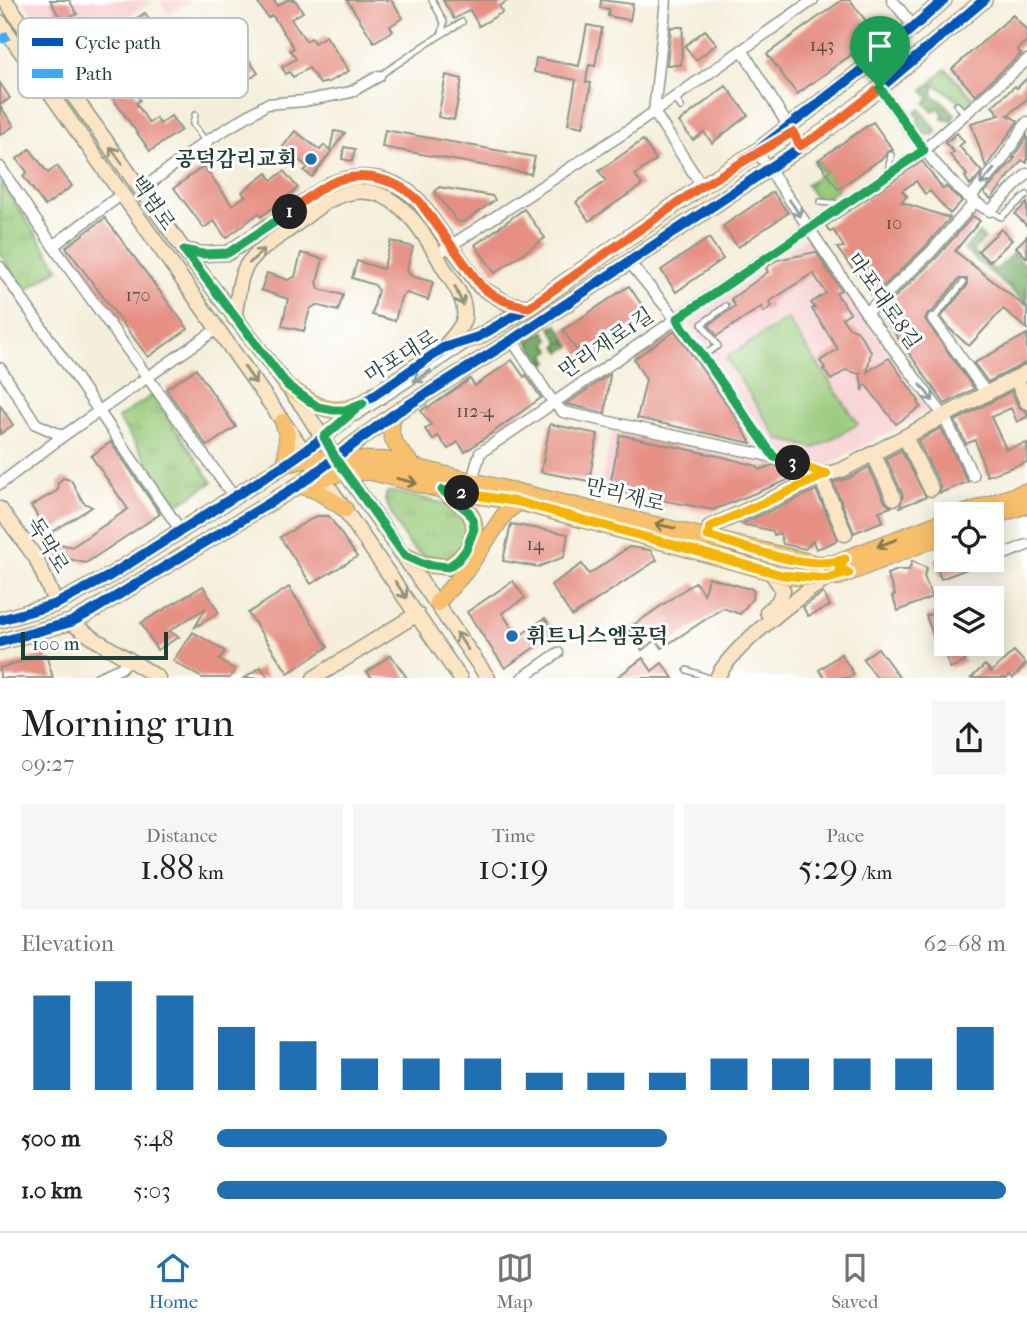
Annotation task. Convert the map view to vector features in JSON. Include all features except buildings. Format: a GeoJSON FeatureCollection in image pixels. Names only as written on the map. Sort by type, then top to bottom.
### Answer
{"type":"FeatureCollection","features":[{"type":"Feature","properties":{"kind":"main road","name":"마포대로"},"geometry":{"type":"LineString","coordinates":[[0,621],[56,604],[106,578],[286,464],[341,465],[394,414],[512,340],[769,168],[794,134],[944,0]]}},
{"type":"Feature","properties":{"kind":"main road","name":"마포대로"},"geometry":{"type":"LineString","coordinates":[[0,642],[71,622],[92,611],[299,485],[313,465],[324,437],[363,403],[443,348],[478,337],[529,307],[702,186],[757,151],[794,134],[825,131],[984,0]]}},
{"type":"Feature","properties":{"kind":"main road"},"geometry":{"type":"LineString","coordinates":[[288,386],[318,407],[345,410],[363,403]]}},
{"type":"Feature","properties":{"kind":"main road"},"geometry":{"type":"LineString","coordinates":[[394,414],[389,432],[391,438],[413,466]]}},
{"type":"Feature","properties":{"kind":"main road"},"geometry":{"type":"LineString","coordinates":[[283,422],[287,435],[286,464]]}},
{"type":"Feature","properties":{"kind":"main road","name":"만리재로"},"geometry":{"type":"LineString","coordinates":[[341,465],[385,460],[708,536],[806,562],[847,566],[934,538]]}},
{"type":"Feature","properties":{"kind":"main road","name":"만리재로"},"geometry":{"type":"LineString","coordinates":[[341,465],[442,490],[519,502],[770,571],[805,578],[827,579],[847,566],[934,526]]}},
{"type":"Feature","properties":{"kind":"main road"},"geometry":{"type":"LineString","coordinates":[[299,485],[317,491],[345,509]]}},
{"type":"Feature","properties":{"kind":"main road"},"geometry":{"type":"LineString","coordinates":[[405,556],[423,564],[448,567],[466,550],[472,539],[473,520],[469,512],[442,490]]}},
{"type":"Feature","properties":{"kind":"main road"},"geometry":{"type":"LineString","coordinates":[[996,502],[1027,491]]}},
{"type":"Feature","properties":{"kind":"main road"},"geometry":{"type":"LineString","coordinates":[[437,603],[465,572],[506,512],[519,502]]}},
{"type":"Feature","properties":{"kind":"main road"},"geometry":{"type":"LineString","coordinates":[[1004,513],[1027,505]]}},
{"type":"Feature","properties":{"kind":"street","name":"백범로"},"geometry":{"type":"LineString","coordinates":[[5,0],[18,18]]}},
{"type":"Feature","properties":{"kind":"street"},"geometry":{"type":"LineString","coordinates":[[666,0],[654,112],[702,186]]}},
{"type":"Feature","properties":{"kind":"street"},"geometry":{"type":"LineString","coordinates":[[437,255],[654,112],[813,0]]}},
{"type":"Feature","properties":{"kind":"street"},"geometry":{"type":"LineString","coordinates":[[892,0],[914,27]]}},
{"type":"Feature","properties":{"kind":"street","name":"백범로"},"geometry":{"type":"LineString","coordinates":[[3,32],[18,52]]}},
{"type":"Feature","properties":{"kind":"street"},"geometry":{"type":"LineString","coordinates":[[743,51],[794,134]]}},
{"type":"Feature","properties":{"kind":"street","name":"만리재로1길"},"geometry":{"type":"LineString","coordinates":[[472,480],[480,453],[924,150],[961,109],[1027,60]]}},
{"type":"Feature","properties":{"kind":"street"},"geometry":{"type":"LineString","coordinates":[[141,190],[205,142],[267,104],[304,101],[351,92],[379,76]]}},
{"type":"Feature","properties":{"kind":"street"},"geometry":{"type":"LineString","coordinates":[[880,88],[924,150],[974,203],[990,211],[1027,174]]}},
{"type":"Feature","properties":{"kind":"street","name":"백범로"},"geometry":{"type":"LineString","coordinates":[[51,98],[345,509],[460,678]]}},
{"type":"Feature","properties":{"kind":"street","name":"백범로"},"geometry":{"type":"LineString","coordinates":[[75,98],[234,318],[288,386],[488,678]]}},
{"type":"Feature","properties":{"kind":"street"},"geometry":{"type":"LineString","coordinates":[[866,313],[930,253],[974,203],[973,194],[1001,162],[1027,122]]}},
{"type":"Feature","properties":{"kind":"street","name":"마포대로8길"},"geometry":{"type":"LineString","coordinates":[[757,151],[866,313],[944,416],[973,476]]}},
{"type":"Feature","properties":{"kind":"street"},"geometry":{"type":"LineString","coordinates":[[0,167],[53,246],[234,497]]}},
{"type":"Feature","properties":{"kind":"street","name":"백범로"},"geometry":{"type":"LineString","coordinates":[[184,250],[202,254],[228,253],[330,184],[358,177],[385,180],[409,191],[419,201],[481,286],[492,296],[507,303],[529,307]]}},
{"type":"Feature","properties":{"kind":"street"},"geometry":{"type":"LineString","coordinates":[[234,318],[242,279],[249,262],[323,204],[350,192],[376,193],[387,196],[407,213],[437,255],[461,296],[464,321],[443,348]]}},
{"type":"Feature","properties":{"kind":"street"},"geometry":{"type":"LineString","coordinates":[[53,246],[122,194]]}},
{"type":"Feature","properties":{"kind":"street"},"geometry":{"type":"LineString","coordinates":[[629,262],[677,319],[774,457]]}},
{"type":"Feature","properties":{"kind":"street"},"geometry":{"type":"LineString","coordinates":[[0,267],[181,531]]}},
{"type":"Feature","properties":{"kind":"street"},"geometry":{"type":"LineString","coordinates":[[933,319],[987,394]]}},
{"type":"Feature","properties":{"kind":"street"},"geometry":{"type":"LineString","coordinates":[[0,484],[63,436],[218,329]]}},
{"type":"Feature","properties":{"kind":"street"},"geometry":{"type":"LineString","coordinates":[[512,340],[553,402]]}},
{"type":"Feature","properties":{"kind":"street"},"geometry":{"type":"LineString","coordinates":[[0,368],[36,424],[63,436]]}},
{"type":"Feature","properties":{"kind":"street"},"geometry":{"type":"LineString","coordinates":[[708,536],[710,527],[827,474],[842,470],[1022,375],[1027,402]]}},
{"type":"Feature","properties":{"kind":"street","name":"만리재로1길"},"geometry":{"type":"LineString","coordinates":[[553,402],[563,412],[774,457],[827,474]]}},
{"type":"Feature","properties":{"kind":"street"},"geometry":{"type":"LineString","coordinates":[[905,437],[931,489]]}},
{"type":"Feature","properties":{"kind":"street"},"geometry":{"type":"LineString","coordinates":[[873,453],[894,498]]}},
{"type":"Feature","properties":{"kind":"street"},"geometry":{"type":"LineString","coordinates":[[827,474],[822,480],[845,534]]}},
{"type":"Feature","properties":{"kind":"street","name":"독막로"},"geometry":{"type":"LineString","coordinates":[[0,509],[36,558],[56,604]]}},
{"type":"Feature","properties":{"kind":"street"},"geometry":{"type":"LineString","coordinates":[[1004,554],[1027,545]]}},
{"type":"Feature","properties":{"kind":"street"},"geometry":{"type":"LineString","coordinates":[[708,678],[716,661],[778,602],[783,590],[770,571]]}},
{"type":"Feature","properties":{"kind":"street"},"geometry":{"type":"LineString","coordinates":[[717,678],[731,658],[788,605],[827,579]]}},
{"type":"Feature","properties":{"kind":"street"},"geometry":{"type":"LineString","coordinates":[[314,678],[417,614]]}},
{"type":"Feature","properties":{"kind":"street"},"geometry":{"type":"LineString","coordinates":[[71,622],[87,635],[130,658],[159,678]]}},
{"type":"Feature","properties":{"kind":"street"},"geometry":{"type":"LineString","coordinates":[[522,678],[558,653]]}},
{"type":"Feature","properties":{"kind":"street"},"geometry":{"type":"LineString","coordinates":[[98,678],[121,668],[130,658]]}},
{"type":"Feature","properties":{"kind":"lane"},"geometry":{"type":"LineString","coordinates":[[432,0],[444,22],[442,34]]}},
{"type":"Feature","properties":{"kind":"lane"},"geometry":{"type":"LineString","coordinates":[[379,76],[462,22]]}},
{"type":"Feature","properties":{"kind":"lane"},"geometry":{"type":"LineString","coordinates":[[718,79],[720,66]]}},
{"type":"Feature","properties":{"kind":"lane"},"geometry":{"type":"LineString","coordinates":[[674,96],[681,107]]}},
{"type":"Feature","properties":{"kind":"lane"},"geometry":{"type":"LineString","coordinates":[[195,115],[193,124],[218,159]]}},
{"type":"Feature","properties":{"kind":"lane"},"geometry":{"type":"LineString","coordinates":[[888,174],[891,155]]}},
{"type":"Feature","properties":{"kind":"lane"},"geometry":{"type":"LineString","coordinates":[[990,211],[1001,217],[1027,195]]}},
{"type":"Feature","properties":{"kind":"lane"},"geometry":{"type":"LineString","coordinates":[[820,202],[843,204]]}},
{"type":"Feature","properties":{"kind":"lane"},"geometry":{"type":"LineString","coordinates":[[933,319],[963,283]]}},
{"type":"Feature","properties":{"kind":"lane"},"geometry":{"type":"LineString","coordinates":[[702,356],[718,346],[702,324],[726,306]]}},
{"type":"Feature","properties":{"kind":"lane"},"geometry":{"type":"LineString","coordinates":[[324,437],[369,411],[478,337]]}},
{"type":"Feature","properties":{"kind":"lane"},"geometry":{"type":"LineString","coordinates":[[687,670],[708,678]]}},
{"type":"Feature","properties":{"kind":"shaded area"},"geometry":{"type":"Polygon","coordinates":[[[23,0],[153,0],[126,18],[36,18],[23,0]]]}},
{"type":"Feature","properties":{"kind":"shaded area"},"geometry":{"type":"Polygon","coordinates":[[[159,0],[191,0],[169,15],[159,0]]]}},
{"type":"Feature","properties":{"kind":"shaded area"},"geometry":{"type":"Polygon","coordinates":[[[809,236],[928,411],[826,466],[775,453],[689,322],[809,236]]]}},
{"type":"Feature","properties":{"kind":"shaded area"},"geometry":{"type":"Polygon","coordinates":[[[613,430],[810,470],[810,474],[706,514],[598,495],[613,430]]]}},
{"type":"Feature","properties":{"kind":"green space"},"geometry":{"type":"Polygon","coordinates":[[[946,69],[972,97],[968,106],[963,106],[946,91],[931,83],[946,69]]]}},
{"type":"Feature","properties":{"kind":"green space"},"geometry":{"type":"Polygon","coordinates":[[[931,83],[934,86],[933,96],[955,114],[952,121],[942,119],[943,113],[939,108],[932,111],[925,103],[930,98],[923,91],[931,83]]]}},
{"type":"Feature","properties":{"kind":"green space"},"geometry":{"type":"Polygon","coordinates":[[[920,109],[937,131],[933,135],[923,134],[916,125],[919,119],[915,113],[920,109]]]}},
{"type":"Feature","properties":{"kind":"green space"},"geometry":{"type":"Polygon","coordinates":[[[818,160],[838,189],[823,200],[815,197],[806,184],[822,174],[814,162],[818,160]]]}},
{"type":"Feature","properties":{"kind":"green space"},"geometry":{"type":"Polygon","coordinates":[[[0,181],[59,268],[25,291],[0,254],[0,181]]]}},
{"type":"Feature","properties":{"kind":"green space"},"geometry":{"type":"Polygon","coordinates":[[[979,233],[985,239],[972,251],[996,271],[1013,253],[1027,267],[1027,304],[964,250],[979,233]]]}},
{"type":"Feature","properties":{"kind":"green space"},"geometry":{"type":"Polygon","coordinates":[[[787,319],[858,424],[815,448],[779,439],[726,358],[787,319]]]}},
{"type":"Feature","properties":{"kind":"green space"},"geometry":{"type":"Polygon","coordinates":[[[557,324],[571,346],[561,352],[557,346],[560,343],[551,328],[557,324]]]}},
{"type":"Feature","properties":{"kind":"green space"},"geometry":{"type":"Polygon","coordinates":[[[544,331],[550,340],[546,343],[551,350],[545,354],[549,362],[544,365],[528,341],[544,331]]]}},
{"type":"Feature","properties":{"kind":"green space"},"geometry":{"type":"Polygon","coordinates":[[[153,395],[212,482],[177,505],[118,418],[153,395]]]}},
{"type":"Feature","properties":{"kind":"green space"},"geometry":{"type":"Polygon","coordinates":[[[387,492],[451,505],[469,518],[462,550],[444,561],[421,554],[412,548],[400,532],[385,500],[387,492]]]}},
{"type":"Feature","properties":{"kind":"marked path"},"geometry":{"type":"LineString","coordinates":[[0,40],[9,35]]}},
{"type":"Feature","properties":{"kind":"cycle path"},"geometry":{"type":"LineString","coordinates":[[0,620],[56,604],[106,578],[286,464],[324,437],[363,403],[443,348],[478,337],[529,307],[702,186],[757,151],[886,51],[944,0]]}},
{"type":"Feature","properties":{"kind":"cycle path"},"geometry":{"type":"LineString","coordinates":[[0,642],[71,622],[92,611],[299,485],[394,414],[512,340],[825,131],[984,0]]}},
{"type":"Feature","properties":{"kind":"place","name":"공덕감리교회"},"geometry":{"type":"Point","coordinates":[311,159]}},
{"type":"Feature","properties":{"kind":"place","name":"휘트니스엠공덕"},"geometry":{"type":"Point","coordinates":[512,636]}},
{"type":"Feature","properties":{"kind":"route"},"geometry":{"type":"LineString","coordinates":[[880,88],[924,150],[677,319],[774,457],[827,474],[710,527],[708,536],[806,562],[827,564],[845,559],[839,568],[849,573],[839,577],[827,579],[782,575],[519,502],[442,490],[469,512],[473,520],[472,539],[466,550],[448,567],[423,564],[405,556],[336,459],[324,437],[363,403],[345,410],[318,407],[288,386],[184,250],[202,254],[228,253],[330,184],[358,177],[385,180],[409,191],[419,201],[481,286],[492,296],[507,303],[529,307],[702,186],[757,151],[793,132],[800,146],[825,131],[880,88]]}}]}
